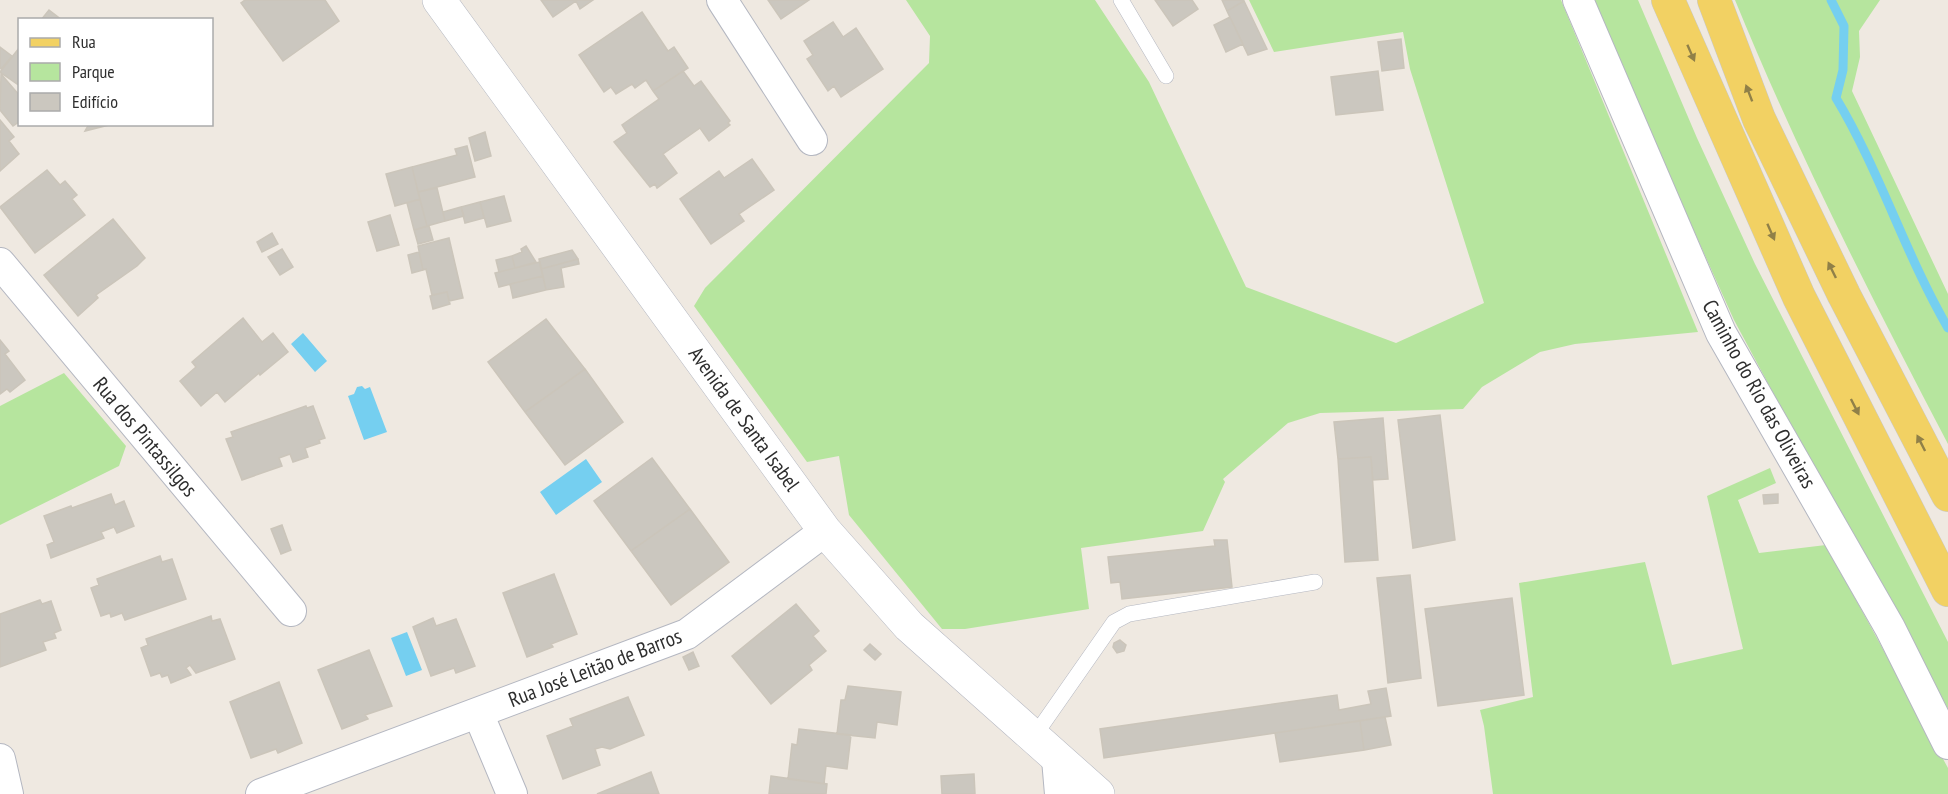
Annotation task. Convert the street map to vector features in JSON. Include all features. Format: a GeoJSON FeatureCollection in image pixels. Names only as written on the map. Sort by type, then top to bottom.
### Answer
{"type":"FeatureCollection","features":[{"type":"Feature","properties":{"kind":"main road"},"geometry":{"type":"LineString","coordinates":[[1668,0],[1799,297],[1948,590]]}},
{"type":"Feature","properties":{"kind":"main road"},"geometry":{"type":"LineString","coordinates":[[1713,0],[1759,119],[1844,295],[1948,495]]}},
{"type":"Feature","properties":{"kind":"street","name":"Avenida de Santa Isabel"},"geometry":{"type":"LineString","coordinates":[[439,0],[825,531],[909,626],[1098,794]]}},
{"type":"Feature","properties":{"kind":"street"},"geometry":{"type":"LineString","coordinates":[[722,0],[812,140]]}},
{"type":"Feature","properties":{"kind":"street","name":"Caminho do Rio das Oliveiras"},"geometry":{"type":"LineString","coordinates":[[1578,0],[1721,333],[1890,628],[1948,744]]}},
{"type":"Feature","properties":{"kind":"street","name":"Rua dos Pintassilgos"},"geometry":{"type":"LineString","coordinates":[[0,263],[291,611]]}},
{"type":"Feature","properties":{"kind":"street","name":"Rua José Leitão de Barros"},"geometry":{"type":"LineString","coordinates":[[261,794],[687,634],[825,531]]}},
{"type":"Feature","properties":{"kind":"street"},"geometry":{"type":"LineString","coordinates":[[478,713],[512,794]]}},
{"type":"Feature","properties":{"kind":"street"},"geometry":{"type":"LineString","coordinates":[[0,759],[8,794]]}},
{"type":"Feature","properties":{"kind":"street"},"geometry":{"type":"LineString","coordinates":[[1057,759],[1060,794]]}},
{"type":"Feature","properties":{"kind":"lane"},"geometry":{"type":"LineString","coordinates":[[1121,0],[1166,76]]}},
{"type":"Feature","properties":{"kind":"lane"},"geometry":{"type":"LineString","coordinates":[[1033,738],[1114,622],[1129,614],[1316,582]]}},
{"type":"Feature","properties":{"kind":"green space"},"geometry":{"type":"Polygon","coordinates":[[[906,0],[1095,0],[1149,82],[1246,287],[1396,343],[1484,303],[1410,69],[1403,32],[1274,52],[1249,0],[1561,0],[1698,332],[1575,344],[1540,352],[1482,387],[1463,409],[1320,413],[1288,423],[1223,479],[1225,482],[1203,531],[1081,548],[1089,609],[965,629],[942,629],[849,515],[839,456],[807,462],[694,306],[705,288],[929,63],[930,36],[906,0]]]}},
{"type":"Feature","properties":{"kind":"green space"},"geometry":{"type":"Polygon","coordinates":[[[1590,0],[1638,0],[1697,138],[1755,264],[1948,642],[1948,709],[1829,497],[1734,320],[1590,0]]]}},
{"type":"Feature","properties":{"kind":"green space"},"geometry":{"type":"Polygon","coordinates":[[[1735,0],[1880,0],[1859,31],[1860,57],[1852,91],[1948,294],[1948,444],[1836,225],[1735,0]]]}},
{"type":"Feature","properties":{"kind":"green space"},"geometry":{"type":"Polygon","coordinates":[[[64,373],[126,446],[119,466],[0,525],[0,406],[64,373]]]}},
{"type":"Feature","properties":{"kind":"green space"},"geometry":{"type":"Polygon","coordinates":[[[1770,468],[1776,483],[1738,500],[1759,553],[1826,545],[1948,768],[1948,794],[1493,794],[1480,710],[1533,697],[1519,583],[1645,562],[1672,665],[1743,649],[1707,496],[1770,468]]]}},
{"type":"Feature","properties":{"kind":"water"},"geometry":{"type":"Polygon","coordinates":[[[303,333],[327,361],[315,372],[291,344],[303,333]]]}},
{"type":"Feature","properties":{"kind":"water"},"geometry":{"type":"Polygon","coordinates":[[[362,386],[365,389],[370,387],[387,432],[364,440],[348,396],[354,394],[357,387],[362,386]]]}},
{"type":"Feature","properties":{"kind":"water"},"geometry":{"type":"Polygon","coordinates":[[[586,459],[602,482],[556,515],[540,492],[586,459]]]}},
{"type":"Feature","properties":{"kind":"water"},"geometry":{"type":"Polygon","coordinates":[[[407,632],[422,670],[406,676],[391,638],[407,632]]]}},
{"type":"Feature","properties":{"kind":"building"},"geometry":{"type":"Polygon","coordinates":[[[245,0],[325,0],[339,21],[283,61],[241,3],[245,0]]]}},
{"type":"Feature","properties":{"kind":"building"},"geometry":{"type":"Polygon","coordinates":[[[541,0],[593,0],[580,9],[576,1],[553,17],[541,0]]]}},
{"type":"Feature","properties":{"kind":"building"},"geometry":{"type":"Polygon","coordinates":[[[768,0],[809,0],[781,19],[768,0]]]}},
{"type":"Feature","properties":{"kind":"building"},"geometry":{"type":"Polygon","coordinates":[[[1155,0],[1192,0],[1198,9],[1173,26],[1155,0]]]}},
{"type":"Feature","properties":{"kind":"building"},"geometry":{"type":"Polygon","coordinates":[[[1222,0],[1243,0],[1244,1],[1227,11],[1222,0]]]}},
{"type":"Feature","properties":{"kind":"building"},"geometry":{"type":"Polygon","coordinates":[[[1244,1],[1267,49],[1248,55],[1227,11],[1244,1]]]}},
{"type":"Feature","properties":{"kind":"building"},"geometry":{"type":"Polygon","coordinates":[[[49,10],[59,18],[43,18],[49,10]]]}},
{"type":"Feature","properties":{"kind":"building"},"geometry":{"type":"Polygon","coordinates":[[[642,12],[668,51],[674,47],[688,68],[653,91],[646,80],[635,88],[632,84],[616,94],[611,87],[604,92],[579,55],[642,12]]]}},
{"type":"Feature","properties":{"kind":"building"},"geometry":{"type":"Polygon","coordinates":[[[1230,17],[1243,44],[1226,52],[1214,25],[1230,17]]]}},
{"type":"Feature","properties":{"kind":"building"},"geometry":{"type":"Polygon","coordinates":[[[833,22],[843,37],[856,28],[883,69],[841,97],[834,86],[828,91],[807,59],[813,55],[804,41],[833,22]]]}},
{"type":"Feature","properties":{"kind":"building"},"geometry":{"type":"Polygon","coordinates":[[[1401,39],[1404,68],[1382,71],[1378,42],[1401,39]]]}},
{"type":"Feature","properties":{"kind":"building"},"geometry":{"type":"Polygon","coordinates":[[[0,47],[12,56],[1,69],[0,68],[0,47]]]}},
{"type":"Feature","properties":{"kind":"building"},"geometry":{"type":"Polygon","coordinates":[[[18,50],[18,85],[0,72],[18,50]]]}},
{"type":"Feature","properties":{"kind":"building"},"geometry":{"type":"Polygon","coordinates":[[[683,71],[694,86],[701,81],[730,121],[728,123],[730,125],[709,141],[700,128],[663,154],[677,173],[657,188],[655,184],[650,187],[614,142],[627,133],[622,125],[659,99],[653,91],[683,71]]]}},
{"type":"Feature","properties":{"kind":"building"},"geometry":{"type":"Polygon","coordinates":[[[1378,71],[1383,110],[1336,115],[1331,77],[1378,71]]]}},
{"type":"Feature","properties":{"kind":"building"},"geometry":{"type":"Polygon","coordinates":[[[1,74],[18,94],[18,122],[13,126],[0,110],[1,74]]]}},
{"type":"Feature","properties":{"kind":"building"},"geometry":{"type":"Polygon","coordinates":[[[0,120],[14,137],[9,141],[19,154],[0,171],[0,120]]]}},
{"type":"Feature","properties":{"kind":"building"},"geometry":{"type":"Polygon","coordinates":[[[88,126],[105,126],[85,131],[88,126]]]}},
{"type":"Feature","properties":{"kind":"building"},"geometry":{"type":"Polygon","coordinates":[[[485,132],[491,156],[475,161],[469,138],[485,132]]]}},
{"type":"Feature","properties":{"kind":"building"},"geometry":{"type":"Polygon","coordinates":[[[467,146],[475,177],[418,192],[412,167],[457,155],[455,149],[467,146]]]}},
{"type":"Feature","properties":{"kind":"building"},"geometry":{"type":"Polygon","coordinates":[[[752,159],[774,190],[739,214],[744,221],[711,244],[680,199],[719,171],[724,178],[752,159]]]}},
{"type":"Feature","properties":{"kind":"building"},"geometry":{"type":"Polygon","coordinates":[[[412,167],[420,199],[395,206],[386,174],[412,167]]]}},
{"type":"Feature","properties":{"kind":"building"},"geometry":{"type":"Polygon","coordinates":[[[47,170],[60,185],[65,181],[77,195],[72,199],[85,215],[35,253],[0,207],[47,170]]]}},
{"type":"Feature","properties":{"kind":"building"},"geometry":{"type":"Polygon","coordinates":[[[437,188],[445,221],[427,226],[418,192],[437,188]]]}},
{"type":"Feature","properties":{"kind":"building"},"geometry":{"type":"Polygon","coordinates":[[[504,196],[511,221],[487,227],[480,202],[504,196]]]}},
{"type":"Feature","properties":{"kind":"building"},"geometry":{"type":"Polygon","coordinates":[[[420,199],[427,226],[414,230],[407,203],[420,199]]]}},
{"type":"Feature","properties":{"kind":"building"},"geometry":{"type":"Polygon","coordinates":[[[480,202],[484,218],[465,223],[461,207],[480,202]]]}},
{"type":"Feature","properties":{"kind":"building"},"geometry":{"type":"Polygon","coordinates":[[[461,207],[464,216],[445,221],[443,212],[461,207]]]}},
{"type":"Feature","properties":{"kind":"building"},"geometry":{"type":"Polygon","coordinates":[[[390,215],[399,245],[377,251],[368,222],[390,215]]]}},
{"type":"Feature","properties":{"kind":"building"},"geometry":{"type":"Polygon","coordinates":[[[113,219],[145,258],[96,295],[98,298],[78,316],[44,275],[113,219]]]}},
{"type":"Feature","properties":{"kind":"building"},"geometry":{"type":"Polygon","coordinates":[[[429,226],[433,240],[418,244],[414,230],[429,226]]]}},
{"type":"Feature","properties":{"kind":"building"},"geometry":{"type":"Polygon","coordinates":[[[272,233],[278,244],[262,252],[257,242],[272,233]]]}},
{"type":"Feature","properties":{"kind":"building"},"geometry":{"type":"Polygon","coordinates":[[[449,238],[463,298],[449,301],[447,292],[432,295],[418,246],[449,238]]]}},
{"type":"Feature","properties":{"kind":"building"},"geometry":{"type":"Polygon","coordinates":[[[526,246],[536,262],[515,268],[512,256],[522,252],[521,249],[526,246]]]}},
{"type":"Feature","properties":{"kind":"building"},"geometry":{"type":"Polygon","coordinates":[[[282,249],[293,267],[280,275],[268,257],[282,249]]]}},
{"type":"Feature","properties":{"kind":"building"},"geometry":{"type":"Polygon","coordinates":[[[572,250],[578,259],[541,269],[539,259],[572,250]]]}},
{"type":"Feature","properties":{"kind":"building"},"geometry":{"type":"Polygon","coordinates":[[[419,252],[423,270],[412,273],[408,255],[419,252]]]}},
{"type":"Feature","properties":{"kind":"building"},"geometry":{"type":"Polygon","coordinates":[[[512,256],[515,268],[499,272],[496,260],[512,256]]]}},
{"type":"Feature","properties":{"kind":"building"},"geometry":{"type":"Polygon","coordinates":[[[578,259],[579,264],[561,268],[564,287],[546,290],[541,269],[578,259]]]}},
{"type":"Feature","properties":{"kind":"building"},"geometry":{"type":"Polygon","coordinates":[[[540,262],[543,276],[499,287],[495,273],[540,262]]]}},
{"type":"Feature","properties":{"kind":"building"},"geometry":{"type":"Polygon","coordinates":[[[543,276],[546,290],[513,298],[510,284],[543,276]]]}},
{"type":"Feature","properties":{"kind":"building"},"geometry":{"type":"Polygon","coordinates":[[[447,292],[450,304],[433,309],[430,296],[447,292]]]}},
{"type":"Feature","properties":{"kind":"building"},"geometry":{"type":"Polygon","coordinates":[[[243,318],[262,342],[273,333],[288,352],[225,402],[217,392],[201,406],[180,381],[196,367],[192,362],[243,318]]]}},
{"type":"Feature","properties":{"kind":"building"},"geometry":{"type":"Polygon","coordinates":[[[546,319],[585,369],[525,412],[488,362],[546,319]]]}},
{"type":"Feature","properties":{"kind":"building"},"geometry":{"type":"Polygon","coordinates":[[[0,340],[9,351],[5,354],[25,380],[10,392],[7,389],[0,394],[0,340]]]}},
{"type":"Feature","properties":{"kind":"building"},"geometry":{"type":"Polygon","coordinates":[[[585,369],[623,422],[565,465],[525,412],[585,369]]]}},
{"type":"Feature","properties":{"kind":"building"},"geometry":{"type":"Polygon","coordinates":[[[306,406],[307,408],[313,406],[325,438],[319,440],[320,443],[305,448],[308,457],[293,462],[290,454],[279,458],[282,466],[242,480],[226,439],[233,437],[231,432],[306,406]]]}},
{"type":"Feature","properties":{"kind":"building"},"geometry":{"type":"Polygon","coordinates":[[[1440,415],[1455,540],[1413,548],[1398,420],[1440,415]]]}},
{"type":"Feature","properties":{"kind":"building"},"geometry":{"type":"Polygon","coordinates":[[[1383,418],[1388,479],[1373,480],[1371,457],[1338,459],[1334,422],[1383,418]]]}},
{"type":"Feature","properties":{"kind":"building"},"geometry":{"type":"Polygon","coordinates":[[[1371,457],[1378,560],[1345,562],[1338,459],[1371,457]]]}},
{"type":"Feature","properties":{"kind":"building"},"geometry":{"type":"Polygon","coordinates":[[[652,458],[690,509],[631,551],[594,501],[652,458]]]}},
{"type":"Feature","properties":{"kind":"building"},"geometry":{"type":"Polygon","coordinates":[[[111,494],[115,505],[124,501],[134,526],[117,533],[114,527],[101,532],[104,538],[51,558],[47,545],[54,542],[44,516],[111,494]]]}},
{"type":"Feature","properties":{"kind":"building"},"geometry":{"type":"Polygon","coordinates":[[[1778,494],[1778,503],[1764,504],[1763,495],[1778,494]]]}},
{"type":"Feature","properties":{"kind":"building"},"geometry":{"type":"Polygon","coordinates":[[[690,509],[729,562],[671,605],[631,551],[690,509]]]}},
{"type":"Feature","properties":{"kind":"building"},"geometry":{"type":"Polygon","coordinates":[[[282,525],[291,550],[281,554],[271,529],[282,525]]]}},
{"type":"Feature","properties":{"kind":"building"},"geometry":{"type":"Polygon","coordinates":[[[1214,540],[1227,540],[1232,587],[1122,599],[1120,582],[1111,583],[1108,557],[1215,546],[1214,540]]]}},
{"type":"Feature","properties":{"kind":"building"},"geometry":{"type":"Polygon","coordinates":[[[160,556],[162,562],[172,559],[186,599],[125,620],[122,613],[111,617],[110,613],[101,616],[91,588],[99,585],[97,579],[160,556]]]}},
{"type":"Feature","properties":{"kind":"building"},"geometry":{"type":"Polygon","coordinates":[[[554,574],[577,634],[527,657],[503,593],[554,574]]]}},
{"type":"Feature","properties":{"kind":"building"},"geometry":{"type":"Polygon","coordinates":[[[1410,575],[1421,678],[1388,683],[1377,578],[1410,575]]]}},
{"type":"Feature","properties":{"kind":"building"},"geometry":{"type":"Polygon","coordinates":[[[1512,598],[1524,695],[1438,706],[1425,609],[1512,598]]]}},
{"type":"Feature","properties":{"kind":"building"},"geometry":{"type":"Polygon","coordinates":[[[40,600],[42,604],[51,601],[61,630],[54,633],[56,638],[43,642],[46,650],[0,667],[0,614],[40,600]]]}},
{"type":"Feature","properties":{"kind":"building"},"geometry":{"type":"Polygon","coordinates":[[[796,604],[819,631],[813,636],[826,651],[809,665],[812,670],[771,704],[732,656],[796,604]]]}},
{"type":"Feature","properties":{"kind":"building"},"geometry":{"type":"Polygon","coordinates":[[[211,616],[212,621],[220,619],[235,659],[196,673],[190,665],[186,668],[191,675],[171,683],[168,675],[162,677],[160,673],[151,676],[141,648],[148,645],[146,639],[211,616]]]}},
{"type":"Feature","properties":{"kind":"building"},"geometry":{"type":"Polygon","coordinates":[[[433,618],[436,626],[456,619],[475,666],[456,673],[454,668],[431,676],[413,627],[433,618]]]}},
{"type":"Feature","properties":{"kind":"building"},"geometry":{"type":"Polygon","coordinates":[[[1120,640],[1126,645],[1124,651],[1117,653],[1113,647],[1114,643],[1120,640]]]}},
{"type":"Feature","properties":{"kind":"building"},"geometry":{"type":"Polygon","coordinates":[[[870,644],[881,654],[875,660],[864,650],[870,644]]]}},
{"type":"Feature","properties":{"kind":"building"},"geometry":{"type":"Polygon","coordinates":[[[369,650],[392,706],[365,715],[368,719],[342,729],[318,670],[369,650]]]}},
{"type":"Feature","properties":{"kind":"building"},"geometry":{"type":"Polygon","coordinates":[[[693,652],[699,666],[689,670],[683,657],[693,652]]]}},
{"type":"Feature","properties":{"kind":"building"},"geometry":{"type":"Polygon","coordinates":[[[279,682],[302,743],[278,753],[276,749],[251,758],[230,702],[279,682]]]}},
{"type":"Feature","properties":{"kind":"building"},"geometry":{"type":"Polygon","coordinates":[[[848,686],[901,692],[897,725],[877,722],[875,738],[837,734],[841,700],[845,700],[848,686]]]}},
{"type":"Feature","properties":{"kind":"building"},"geometry":{"type":"Polygon","coordinates":[[[1386,688],[1391,716],[1104,758],[1100,729],[1337,695],[1339,710],[1371,704],[1368,691],[1386,688]]]}},
{"type":"Feature","properties":{"kind":"building"},"geometry":{"type":"Polygon","coordinates":[[[628,697],[644,735],[610,749],[602,747],[595,749],[600,765],[563,779],[547,736],[573,726],[570,719],[628,697]]]}},
{"type":"Feature","properties":{"kind":"building"},"geometry":{"type":"Polygon","coordinates":[[[1385,717],[1391,745],[1364,750],[1360,721],[1385,717]]]}},
{"type":"Feature","properties":{"kind":"building"},"geometry":{"type":"Polygon","coordinates":[[[1360,721],[1364,750],[1280,762],[1275,733],[1360,721]]]}},
{"type":"Feature","properties":{"kind":"building"},"geometry":{"type":"Polygon","coordinates":[[[799,729],[851,735],[847,769],[826,766],[824,784],[788,779],[792,744],[797,745],[799,729]]]}},
{"type":"Feature","properties":{"kind":"building"},"geometry":{"type":"Polygon","coordinates":[[[651,772],[659,794],[597,794],[651,772]]]}},
{"type":"Feature","properties":{"kind":"building"},"geometry":{"type":"Polygon","coordinates":[[[974,774],[975,794],[942,794],[941,776],[974,774]]]}},
{"type":"Feature","properties":{"kind":"building"},"geometry":{"type":"Polygon","coordinates":[[[771,776],[827,784],[826,794],[769,794],[771,776]]]}},
{"type":"Feature","properties":{"kind":"waterway"},"geometry":{"type":"LineString","coordinates":[[1831,0],[1844,26],[1843,70],[1836,98],[1866,154],[1919,271],[1948,328]]}}]}
